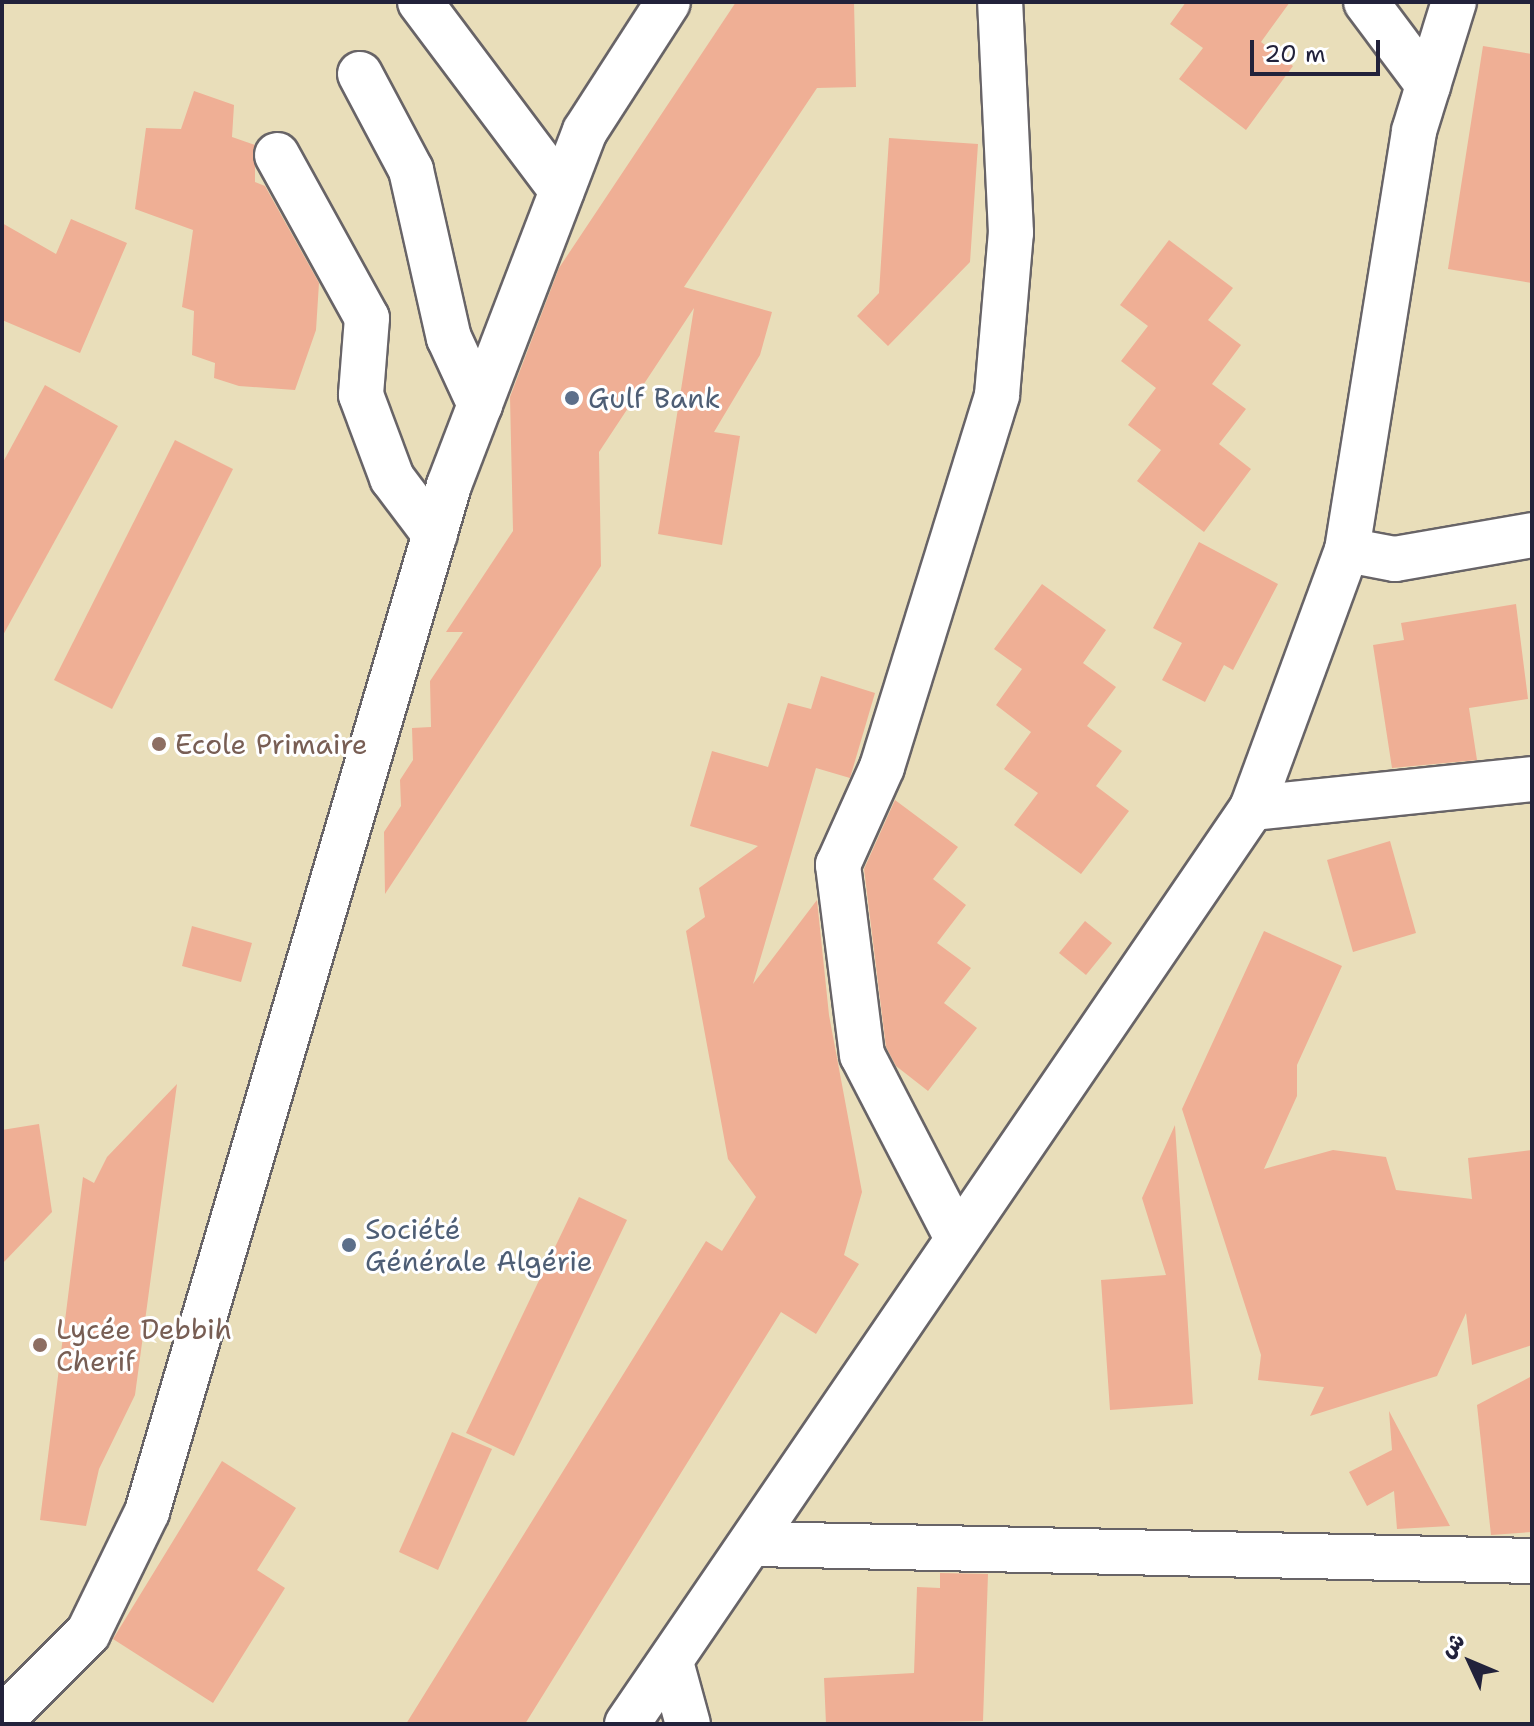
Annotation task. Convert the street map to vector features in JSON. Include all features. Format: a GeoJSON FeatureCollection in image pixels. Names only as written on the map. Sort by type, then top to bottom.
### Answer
{"type":"FeatureCollection","features":[{"type":"Feature","properties":{"kind":"street"},"geometry":{"type":"LineString","coordinates":[[420,2],[562,191]]}},
{"type":"Feature","properties":{"kind":"street"},"geometry":{"type":"LineString","coordinates":[[957,1238],[862,1055],[838,865],[882,767],[997,395],[1011,233],[1000,2]]}},
{"type":"Feature","properties":{"kind":"street"},"geometry":{"type":"LineString","coordinates":[[1366,2],[1428,85]]}},
{"type":"Feature","properties":{"kind":"street"},"geometry":{"type":"LineString","coordinates":[[627,1724],[755,1544],[957,1238],[1252,808],[1347,550],[1414,131],[1454,2]]}},
{"type":"Feature","properties":{"kind":"street"},"geometry":{"type":"LineString","coordinates":[[2,1719],[88,1633],[147,1512],[435,535],[480,405],[585,131],[651,12]]}},
{"type":"Feature","properties":{"kind":"street"},"geometry":{"type":"LineString","coordinates":[[360,74],[411,170],[449,338],[480,405]]}},
{"type":"Feature","properties":{"kind":"street"},"geometry":{"type":"LineString","coordinates":[[277,155],[367,318],[361,395],[392,478],[435,535]]}},
{"type":"Feature","properties":{"kind":"street"},"geometry":{"type":"LineString","coordinates":[[1347,550],[1395,559],[1532,535]]}},
{"type":"Feature","properties":{"kind":"street"},"geometry":{"type":"LineString","coordinates":[[1252,808],[1532,779]]}},
{"type":"Feature","properties":{"kind":"street"},"geometry":{"type":"LineString","coordinates":[[755,1544],[1532,1561]]}},
{"type":"Feature","properties":{"kind":"street"},"geometry":{"type":"LineString","coordinates":[[671,1662],[688,1724]]}},
{"type":"Feature","properties":{"kind":"building","name":"Gulf Bank"},"geometry":{"type":"Polygon","coordinates":[[[736,2],[854,2],[856,87],[817,88],[684,287],[772,312],[760,355],[714,432],[740,436],[722,545],[658,534],[694,308],[599,452],[601,566],[385,894],[384,832],[401,806],[400,780],[413,760],[412,728],[431,727],[430,681],[463,632],[446,632],[513,531],[510,397],[559,268],[736,2]]]}},
{"type":"Feature","properties":{"kind":"building"},"geometry":{"type":"Polygon","coordinates":[[[1186,2],[1290,2],[1261,42],[1293,66],[1246,130],[1179,79],[1203,48],[1170,24],[1186,2]]]}},
{"type":"Feature","properties":{"kind":"building"},"geometry":{"type":"Polygon","coordinates":[[[1483,46],[1532,54],[1532,283],[1448,269],[1483,46]]]}},
{"type":"Feature","properties":{"kind":"building"},"geometry":{"type":"Polygon","coordinates":[[[194,91],[234,105],[232,137],[255,145],[255,182],[265,186],[319,283],[316,330],[295,390],[239,386],[214,378],[215,363],[192,355],[194,311],[182,307],[193,230],[135,209],[146,128],[181,129],[194,91]]]}},
{"type":"Feature","properties":{"kind":"building"},"geometry":{"type":"Polygon","coordinates":[[[889,138],[978,144],[970,262],[888,346],[857,316],[879,293],[889,138]]]}},
{"type":"Feature","properties":{"kind":"building"},"geometry":{"type":"Polygon","coordinates":[[[71,219],[127,243],[80,353],[2,320],[2,223],[56,254],[71,219]]]}},
{"type":"Feature","properties":{"kind":"building"},"geometry":{"type":"Polygon","coordinates":[[[1169,240],[1233,288],[1208,320],[1241,345],[1212,384],[1246,409],[1219,444],[1251,469],[1204,532],[1137,481],[1161,450],[1128,425],[1156,388],[1121,361],[1148,326],[1120,305],[1169,240]]]}},
{"type":"Feature","properties":{"kind":"building"},"geometry":{"type":"Polygon","coordinates":[[[45,385],[118,426],[2,637],[2,464],[45,385]]]}},
{"type":"Feature","properties":{"kind":"building"},"geometry":{"type":"Polygon","coordinates":[[[175,440],[233,469],[112,709],[54,680],[175,440]]]}},
{"type":"Feature","properties":{"kind":"building"},"geometry":{"type":"Polygon","coordinates":[[[1199,542],[1278,584],[1233,670],[1224,665],[1205,702],[1162,680],[1182,643],[1153,628],[1199,542]]]}},
{"type":"Feature","properties":{"kind":"building"},"geometry":{"type":"Polygon","coordinates":[[[1042,584],[1106,630],[1083,663],[1116,687],[1087,726],[1122,751],[1096,786],[1129,811],[1081,874],[1014,825],[1038,793],[1004,769],[1031,732],[996,705],[1022,669],[994,649],[1042,584]]]}},
{"type":"Feature","properties":{"kind":"building"},"geometry":{"type":"Polygon","coordinates":[[[1516,604],[1528,699],[1469,708],[1477,760],[1392,768],[1373,645],[1404,640],[1401,623],[1516,604]]]}},
{"type":"Feature","properties":{"kind":"building"},"geometry":{"type":"Polygon","coordinates":[[[821,676],[875,693],[850,778],[816,768],[753,984],[817,900],[829,1015],[862,1192],[844,1255],[859,1264],[816,1334],[781,1312],[525,1724],[406,1724],[706,1241],[722,1251],[756,1197],[728,1159],[686,931],[705,917],[699,888],[758,846],[690,826],[712,751],[768,767],[788,703],[811,709],[821,676]]]}},
{"type":"Feature","properties":{"kind":"building"},"geometry":{"type":"Polygon","coordinates":[[[895,800],[958,847],[933,879],[966,905],[937,943],[971,968],[944,1003],[977,1028],[928,1091],[896,1066],[886,1047],[864,869],[895,800]]]}},
{"type":"Feature","properties":{"kind":"building"},"geometry":{"type":"Polygon","coordinates":[[[1390,841],[1416,933],[1353,952],[1327,860],[1390,841]]]}},
{"type":"Feature","properties":{"kind":"building"},"geometry":{"type":"Polygon","coordinates":[[[1085,921],[1112,943],[1086,975],[1059,953],[1085,921]]]}},
{"type":"Feature","properties":{"kind":"building"},"geometry":{"type":"Polygon","coordinates":[[[192,926],[252,943],[241,982],[182,966],[192,926]]]}},
{"type":"Feature","properties":{"kind":"building"},"geometry":{"type":"Polygon","coordinates":[[[1264,931],[1342,966],[1297,1065],[1297,1096],[1264,1169],[1333,1150],[1386,1157],[1396,1190],[1472,1199],[1468,1158],[1532,1150],[1532,1345],[1472,1365],[1466,1313],[1437,1376],[1310,1416],[1324,1387],[1258,1380],[1261,1355],[1182,1109],[1264,931]]]}},
{"type":"Feature","properties":{"kind":"building"},"geometry":{"type":"Polygon","coordinates":[[[177,1084],[135,1395],[99,1469],[86,1526],[40,1520],[83,1177],[94,1183],[107,1157],[177,1084]]]}},
{"type":"Feature","properties":{"kind":"building"},"geometry":{"type":"Polygon","coordinates":[[[39,1124],[52,1212],[2,1264],[2,1130],[39,1124]]]}},
{"type":"Feature","properties":{"kind":"building"},"geometry":{"type":"Polygon","coordinates":[[[1175,1125],[1193,1404],[1110,1410],[1101,1280],[1166,1275],[1142,1198],[1175,1125]]]}},
{"type":"Feature","properties":{"kind":"building"},"geometry":{"type":"Polygon","coordinates":[[[579,1197],[627,1220],[514,1456],[466,1433],[579,1197]]]}},
{"type":"Feature","properties":{"kind":"building"},"geometry":{"type":"Polygon","coordinates":[[[1532,1376],[1532,1532],[1491,1535],[1477,1405],[1532,1376]]]}},
{"type":"Feature","properties":{"kind":"building"},"geometry":{"type":"Polygon","coordinates":[[[1389,1411],[1450,1526],[1397,1529],[1394,1491],[1367,1506],[1349,1472],[1392,1450],[1389,1411]]]}},
{"type":"Feature","properties":{"kind":"building"},"geometry":{"type":"Polygon","coordinates":[[[452,1432],[492,1449],[438,1570],[399,1552],[452,1432]]]}},
{"type":"Feature","properties":{"kind":"building"},"geometry":{"type":"Polygon","coordinates":[[[222,1461],[296,1508],[257,1570],[285,1588],[213,1703],[113,1639],[222,1461]]]}},
{"type":"Feature","properties":{"kind":"building"},"geometry":{"type":"Polygon","coordinates":[[[940,1573],[988,1574],[983,1721],[826,1724],[824,1678],[914,1673],[917,1587],[940,1588],[940,1573]]]}},
{"type":"Feature","properties":{"kind":"place","name":"Gulf Bank"},"geometry":{"type":"Point","coordinates":[572,398]}},
{"type":"Feature","properties":{"kind":"place","name":"Ecole Primaire"},"geometry":{"type":"Point","coordinates":[159,744]}},
{"type":"Feature","properties":{"kind":"place","name":"Société Générale Algérie"},"geometry":{"type":"Point","coordinates":[349,1245]}},
{"type":"Feature","properties":{"kind":"place","name":"Lycée Debbih Cherif"},"geometry":{"type":"Point","coordinates":[40,1345]}}]}
